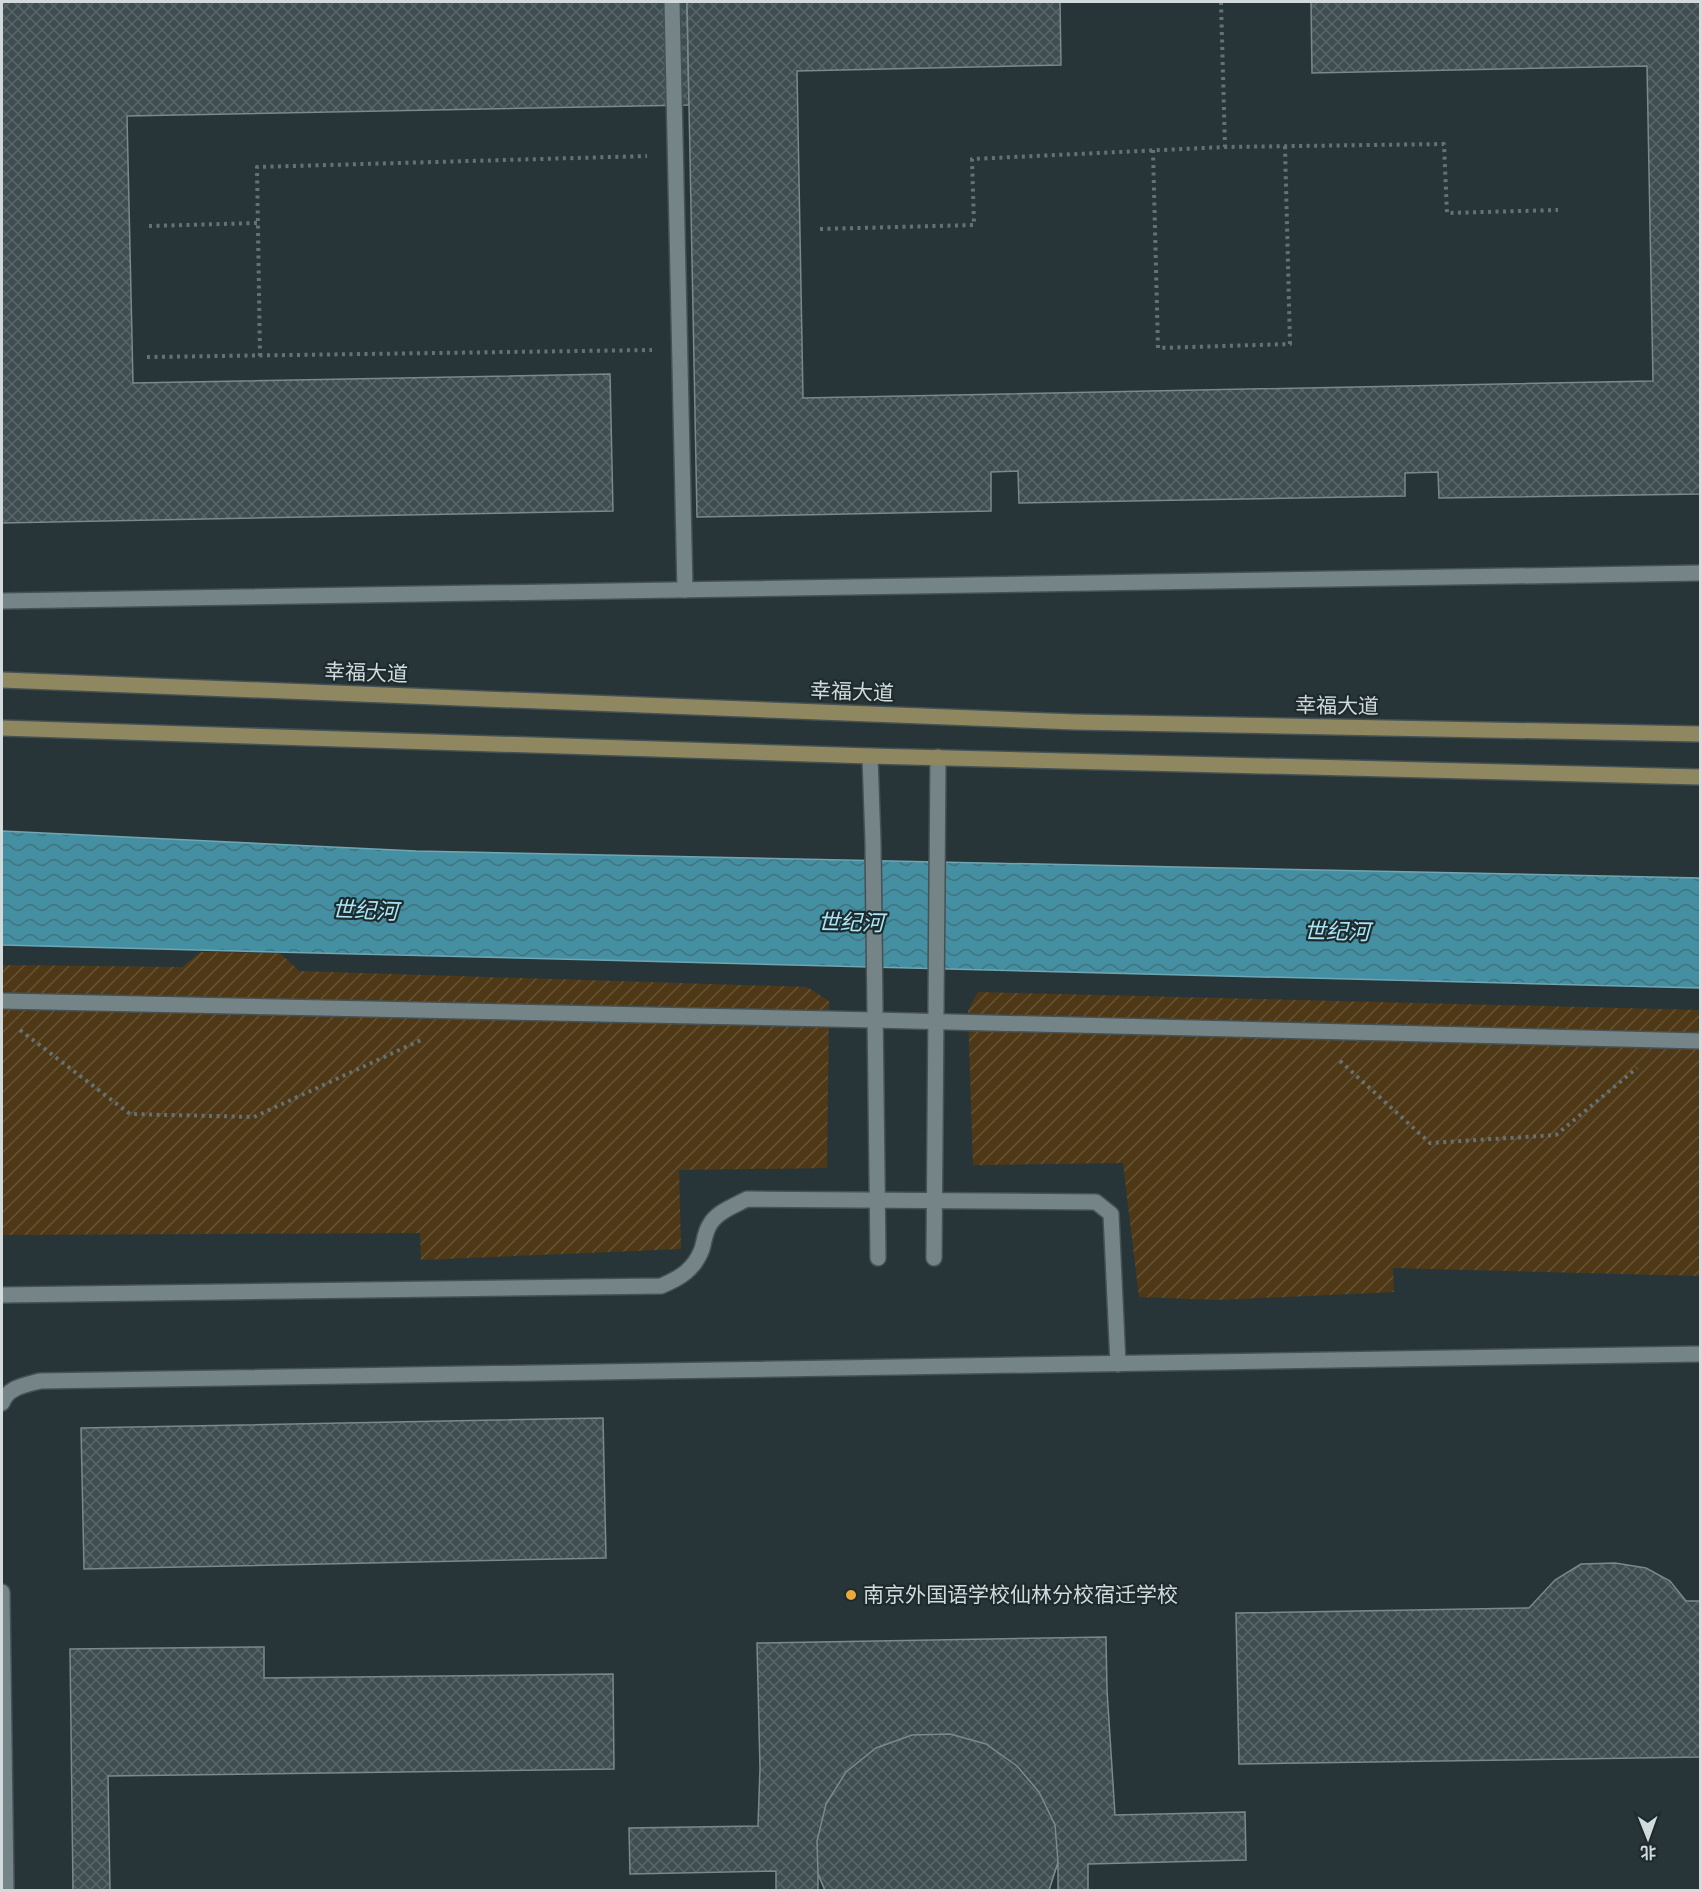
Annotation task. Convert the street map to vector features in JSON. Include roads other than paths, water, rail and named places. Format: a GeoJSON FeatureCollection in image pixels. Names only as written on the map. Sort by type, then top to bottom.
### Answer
{"type":"FeatureCollection","features":[{"type":"Feature","properties":{"kind":"main road","name":"幸福大道"},"geometry":{"type":"LineString","coordinates":[[2,680],[1074,722],[1701,734]]}},
{"type":"Feature","properties":{"kind":"main road"},"geometry":{"type":"LineString","coordinates":[[2,728],[938,758],[1701,777]]}},
{"type":"Feature","properties":{"kind":"lane"},"geometry":{"type":"LineString","coordinates":[[672,2],[685,590]]}},
{"type":"Feature","properties":{"kind":"lane"},"geometry":{"type":"LineString","coordinates":[[2,602],[1701,573]]}},
{"type":"Feature","properties":{"kind":"lane"},"geometry":{"type":"LineString","coordinates":[[870,756],[878,1258]]}},
{"type":"Feature","properties":{"kind":"lane"},"geometry":{"type":"LineString","coordinates":[[934,1258],[938,758]]}},
{"type":"Feature","properties":{"kind":"lane"},"geometry":{"type":"LineString","coordinates":[[2,1001],[936,1021],[1701,1041]]}},
{"type":"Feature","properties":{"kind":"lane"},"geometry":{"type":"LineString","coordinates":[[2,1295],[661,1286],[679,1278],[693,1268],[709,1225],[724,1210],[747,1199],[1095,1202],[1110,1214],[1118,1364]]}},
{"type":"Feature","properties":{"kind":"lane"},"geometry":{"type":"LineString","coordinates":[[2,1403],[5,1395],[21,1386],[40,1382],[1701,1354]]}},
{"type":"Feature","properties":{"kind":"lane"},"geometry":{"type":"LineString","coordinates":[[2,1592],[6,1890]]}},
{"type":"Feature","properties":{"kind":"water","name":"世纪河"},"geometry":{"type":"Polygon","coordinates":[[[2,831],[416,851],[1700,878],[1700,988],[2,945],[2,831]]]}},
{"type":"Feature","properties":{"kind":"place","name":"南京外国语学校仙林分校宿迁学校"},"geometry":{"type":"Point","coordinates":[851,1595]}}]}
